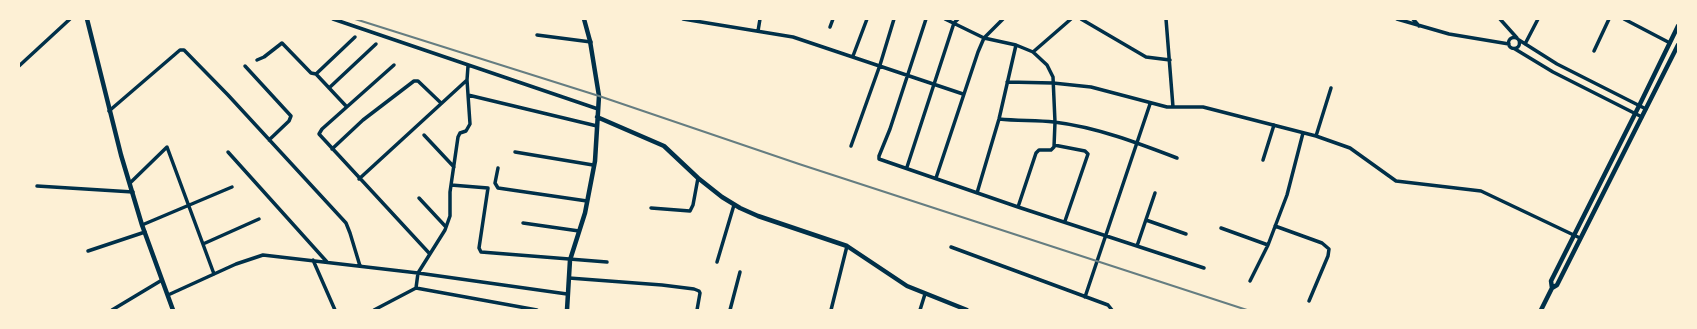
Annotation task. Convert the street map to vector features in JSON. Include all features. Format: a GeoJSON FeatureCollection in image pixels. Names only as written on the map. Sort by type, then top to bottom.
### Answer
{"type":"FeatureCollection","features":[{"type":"Feature","properties":{"kind":"street"},"geometry":{"type":"LineString","coordinates":[[19,66],[70,19]]}},
{"type":"Feature","properties":{"kind":"street"},"geometry":{"type":"LineString","coordinates":[[87,19],[109,111],[142,225],[173,310]]}},
{"type":"Feature","properties":{"kind":"street"},"geometry":{"type":"LineString","coordinates":[[333,19],[598,110]]}},
{"type":"Feature","properties":{"kind":"street"},"geometry":{"type":"LineString","coordinates":[[567,310],[570,260],[587,200],[593,166],[599,96],[591,42],[584,19]]}},
{"type":"Feature","properties":{"kind":"street"},"geometry":{"type":"LineString","coordinates":[[683,19],[793,37],[963,94]]}},
{"type":"Feature","properties":{"kind":"street"},"geometry":{"type":"LineString","coordinates":[[758,31],[760,19]]}},
{"type":"Feature","properties":{"kind":"street"},"geometry":{"type":"LineString","coordinates":[[830,27],[833,19]]}},
{"type":"Feature","properties":{"kind":"street"},"geometry":{"type":"LineString","coordinates":[[853,56],[867,19]]}},
{"type":"Feature","properties":{"kind":"street"},"geometry":{"type":"LineString","coordinates":[[851,146],[880,65],[894,19]]}},
{"type":"Feature","properties":{"kind":"street"},"geometry":{"type":"LineString","coordinates":[[926,19],[890,129],[878,157],[893,164],[907,167],[1018,207],[1065,221],[1204,268]]}},
{"type":"Feature","properties":{"kind":"street"},"geometry":{"type":"LineString","coordinates":[[945,19],[984,38],[1016,45],[1033,52],[1052,73],[1055,122],[1054,145],[1051,150],[1039,150],[1036,153],[1018,207]]}},
{"type":"Feature","properties":{"kind":"street"},"geometry":{"type":"LineString","coordinates":[[907,167],[954,23],[958,19]]}},
{"type":"Feature","properties":{"kind":"street"},"geometry":{"type":"LineString","coordinates":[[936,178],[963,94],[984,38],[1003,19]]}},
{"type":"Feature","properties":{"kind":"street"},"geometry":{"type":"LineString","coordinates":[[1033,52],[1070,19]]}},
{"type":"Feature","properties":{"kind":"street"},"geometry":{"type":"LineString","coordinates":[[1081,19],[1146,57],[1170,60]]}},
{"type":"Feature","properties":{"kind":"street"},"geometry":{"type":"LineString","coordinates":[[1166,19],[1173,107]]}},
{"type":"Feature","properties":{"kind":"street"},"geometry":{"type":"LineString","coordinates":[[1397,19],[1449,34],[1509,44],[1511,48],[1515,48],[1554,72],[1642,117]]}},
{"type":"Feature","properties":{"kind":"street"},"geometry":{"type":"LineString","coordinates":[[1413,19],[1419,26]]}},
{"type":"Feature","properties":{"kind":"street"},"geometry":{"type":"LineString","coordinates":[[1500,19],[1518,40],[1520,44],[1515,48]]}},
{"type":"Feature","properties":{"kind":"street"},"geometry":{"type":"LineString","coordinates":[[1525,44],[1538,19]]}},
{"type":"Feature","properties":{"kind":"street"},"geometry":{"type":"LineString","coordinates":[[1594,51],[1609,19]]}},
{"type":"Feature","properties":{"kind":"street"},"geometry":{"type":"LineString","coordinates":[[1624,19],[1670,43]]}},
{"type":"Feature","properties":{"kind":"street"},"geometry":{"type":"LineString","coordinates":[[1542,310],[1552,288],[1551,281],[1636,114],[1678,26]]}},
{"type":"Feature","properties":{"kind":"street"},"geometry":{"type":"LineString","coordinates":[[537,35],[591,42]]}},
{"type":"Feature","properties":{"kind":"street"},"geometry":{"type":"LineString","coordinates":[[316,74],[355,37]]}},
{"type":"Feature","properties":{"kind":"street"},"geometry":{"type":"LineString","coordinates":[[1509,44],[1512,38],[1518,40],[1556,64],[1646,109]]}},
{"type":"Feature","properties":{"kind":"street"},"geometry":{"type":"LineString","coordinates":[[257,60],[264,57],[282,43],[311,73],[316,74],[346,106]]}},
{"type":"Feature","properties":{"kind":"street"},"geometry":{"type":"LineString","coordinates":[[328,88],[376,44]]}},
{"type":"Feature","properties":{"kind":"street"},"geometry":{"type":"LineString","coordinates":[[1552,288],[1557,285],[1678,44]]}},
{"type":"Feature","properties":{"kind":"street"},"geometry":{"type":"LineString","coordinates":[[977,193],[1000,119],[1016,45]]}},
{"type":"Feature","properties":{"kind":"street"},"geometry":{"type":"LineString","coordinates":[[109,111],[182,49],[228,95],[346,223],[360,266]]}},
{"type":"Feature","properties":{"kind":"street"},"geometry":{"type":"LineString","coordinates":[[394,65],[346,106],[319,132],[320,136],[359,179],[429,253]]}},
{"type":"Feature","properties":{"kind":"street"},"geometry":{"type":"LineString","coordinates":[[245,66],[291,116],[289,121],[269,140]]}},
{"type":"Feature","properties":{"kind":"street"},"geometry":{"type":"LineString","coordinates":[[416,288],[418,273],[446,227],[450,216],[451,184],[458,137],[460,133],[468,129],[470,124],[468,66]]}},
{"type":"Feature","properties":{"kind":"street"},"geometry":{"type":"LineString","coordinates":[[332,149],[364,120],[414,80],[422,84],[441,104]]}},
{"type":"Feature","properties":{"kind":"street"},"geometry":{"type":"LineString","coordinates":[[359,179],[468,80]]}},
{"type":"Feature","properties":{"kind":"street"},"geometry":{"type":"LineString","coordinates":[[1007,82],[1053,83],[1103,89],[1150,104],[1173,107],[1203,107],[1316,136],[1350,148],[1396,181],[1481,191],[1580,238]]}},
{"type":"Feature","properties":{"kind":"street"},"geometry":{"type":"LineString","coordinates":[[1316,136],[1331,88]]}},
{"type":"Feature","properties":{"kind":"street"},"geometry":{"type":"LineString","coordinates":[[468,95],[596,126]]}},
{"type":"Feature","properties":{"kind":"street"},"geometry":{"type":"LineString","coordinates":[[1084,297],[1138,143],[1150,104]]}},
{"type":"Feature","properties":{"kind":"street"},"geometry":{"type":"LineString","coordinates":[[597,117],[664,146],[698,178],[734,205],[758,216],[847,246],[896,280],[925,294],[967,310]]}},
{"type":"Feature","properties":{"kind":"street"},"geometry":{"type":"LineString","coordinates":[[1000,119],[1055,122],[1093,130],[1138,143],[1177,158]]}},
{"type":"Feature","properties":{"kind":"street"},"geometry":{"type":"LineString","coordinates":[[1263,160],[1274,125]]}},
{"type":"Feature","properties":{"kind":"street"},"geometry":{"type":"LineString","coordinates":[[1250,281],[1276,226],[1287,195],[1303,133]]}},
{"type":"Feature","properties":{"kind":"street"},"geometry":{"type":"LineString","coordinates":[[424,135],[454,167]]}},
{"type":"Feature","properties":{"kind":"street"},"geometry":{"type":"LineString","coordinates":[[1054,145],[1088,153],[1065,221]]}},
{"type":"Feature","properties":{"kind":"street"},"geometry":{"type":"LineString","coordinates":[[130,183],[167,147],[214,274]]}},
{"type":"Feature","properties":{"kind":"street"},"geometry":{"type":"LineString","coordinates":[[228,152],[327,262]]}},
{"type":"Feature","properties":{"kind":"street"},"geometry":{"type":"LineString","coordinates":[[515,152],[593,166]]}},
{"type":"Feature","properties":{"kind":"street"},"geometry":{"type":"LineString","coordinates":[[498,168],[495,183],[498,188],[587,200]]}},
{"type":"Feature","properties":{"kind":"street"},"geometry":{"type":"LineString","coordinates":[[651,208],[690,211],[693,205],[698,178]]}},
{"type":"Feature","properties":{"kind":"street"},"geometry":{"type":"LineString","coordinates":[[451,184],[488,188],[479,248],[481,252],[607,262]]}},
{"type":"Feature","properties":{"kind":"street"},"geometry":{"type":"LineString","coordinates":[[37,186],[133,192]]}},
{"type":"Feature","properties":{"kind":"street"},"geometry":{"type":"LineString","coordinates":[[142,225],[232,187]]}},
{"type":"Feature","properties":{"kind":"street"},"geometry":{"type":"LineString","coordinates":[[1137,246],[1155,193]]}},
{"type":"Feature","properties":{"kind":"street"},"geometry":{"type":"LineString","coordinates":[[419,198],[446,227]]}},
{"type":"Feature","properties":{"kind":"street"},"geometry":{"type":"LineString","coordinates":[[716,262],[734,205]]}},
{"type":"Feature","properties":{"kind":"street"},"geometry":{"type":"LineString","coordinates":[[203,244],[259,219]]}},
{"type":"Feature","properties":{"kind":"street"},"geometry":{"type":"LineString","coordinates":[[1146,220],[1186,234]]}},
{"type":"Feature","properties":{"kind":"street"},"geometry":{"type":"LineString","coordinates":[[523,223],[579,231]]}},
{"type":"Feature","properties":{"kind":"street"},"geometry":{"type":"LineString","coordinates":[[1276,226],[1322,243],[1329,249],[1328,256],[1309,301]]}},
{"type":"Feature","properties":{"kind":"street"},"geometry":{"type":"LineString","coordinates":[[1221,228],[1268,245]]}},
{"type":"Feature","properties":{"kind":"street"},"geometry":{"type":"LineString","coordinates":[[88,251],[145,232]]}},
{"type":"Feature","properties":{"kind":"street"},"geometry":{"type":"LineString","coordinates":[[831,310],[847,246]]}},
{"type":"Feature","properties":{"kind":"street"},"geometry":{"type":"LineString","coordinates":[[951,247],[1108,305],[1112,310]]}},
{"type":"Feature","properties":{"kind":"street"},"geometry":{"type":"LineString","coordinates":[[168,295],[252,257],[263,255],[418,273],[567,294]]}},
{"type":"Feature","properties":{"kind":"street"},"geometry":{"type":"LineString","coordinates":[[313,260],[335,310]]}},
{"type":"Feature","properties":{"kind":"street"},"geometry":{"type":"LineString","coordinates":[[730,310],[740,272]]}},
{"type":"Feature","properties":{"kind":"street"},"geometry":{"type":"LineString","coordinates":[[569,278],[662,284],[694,289],[700,293],[696,310]]}},
{"type":"Feature","properties":{"kind":"street"},"geometry":{"type":"LineString","coordinates":[[112,310],[162,280]]}},
{"type":"Feature","properties":{"kind":"street"},"geometry":{"type":"LineString","coordinates":[[374,310],[416,288],[537,310]]}},
{"type":"Feature","properties":{"kind":"street"},"geometry":{"type":"LineString","coordinates":[[920,310],[925,294]]}},
{"type":"Feature","properties":{"kind":"street"},"geometry":{"type":"LineString","coordinates":[[503,304],[503,310]]}},
{"type":"Feature","properties":{"kind":"railway"},"geometry":{"type":"LineString","coordinates":[[355,19],[599,96],[799,164],[1247,310]]}}]}
